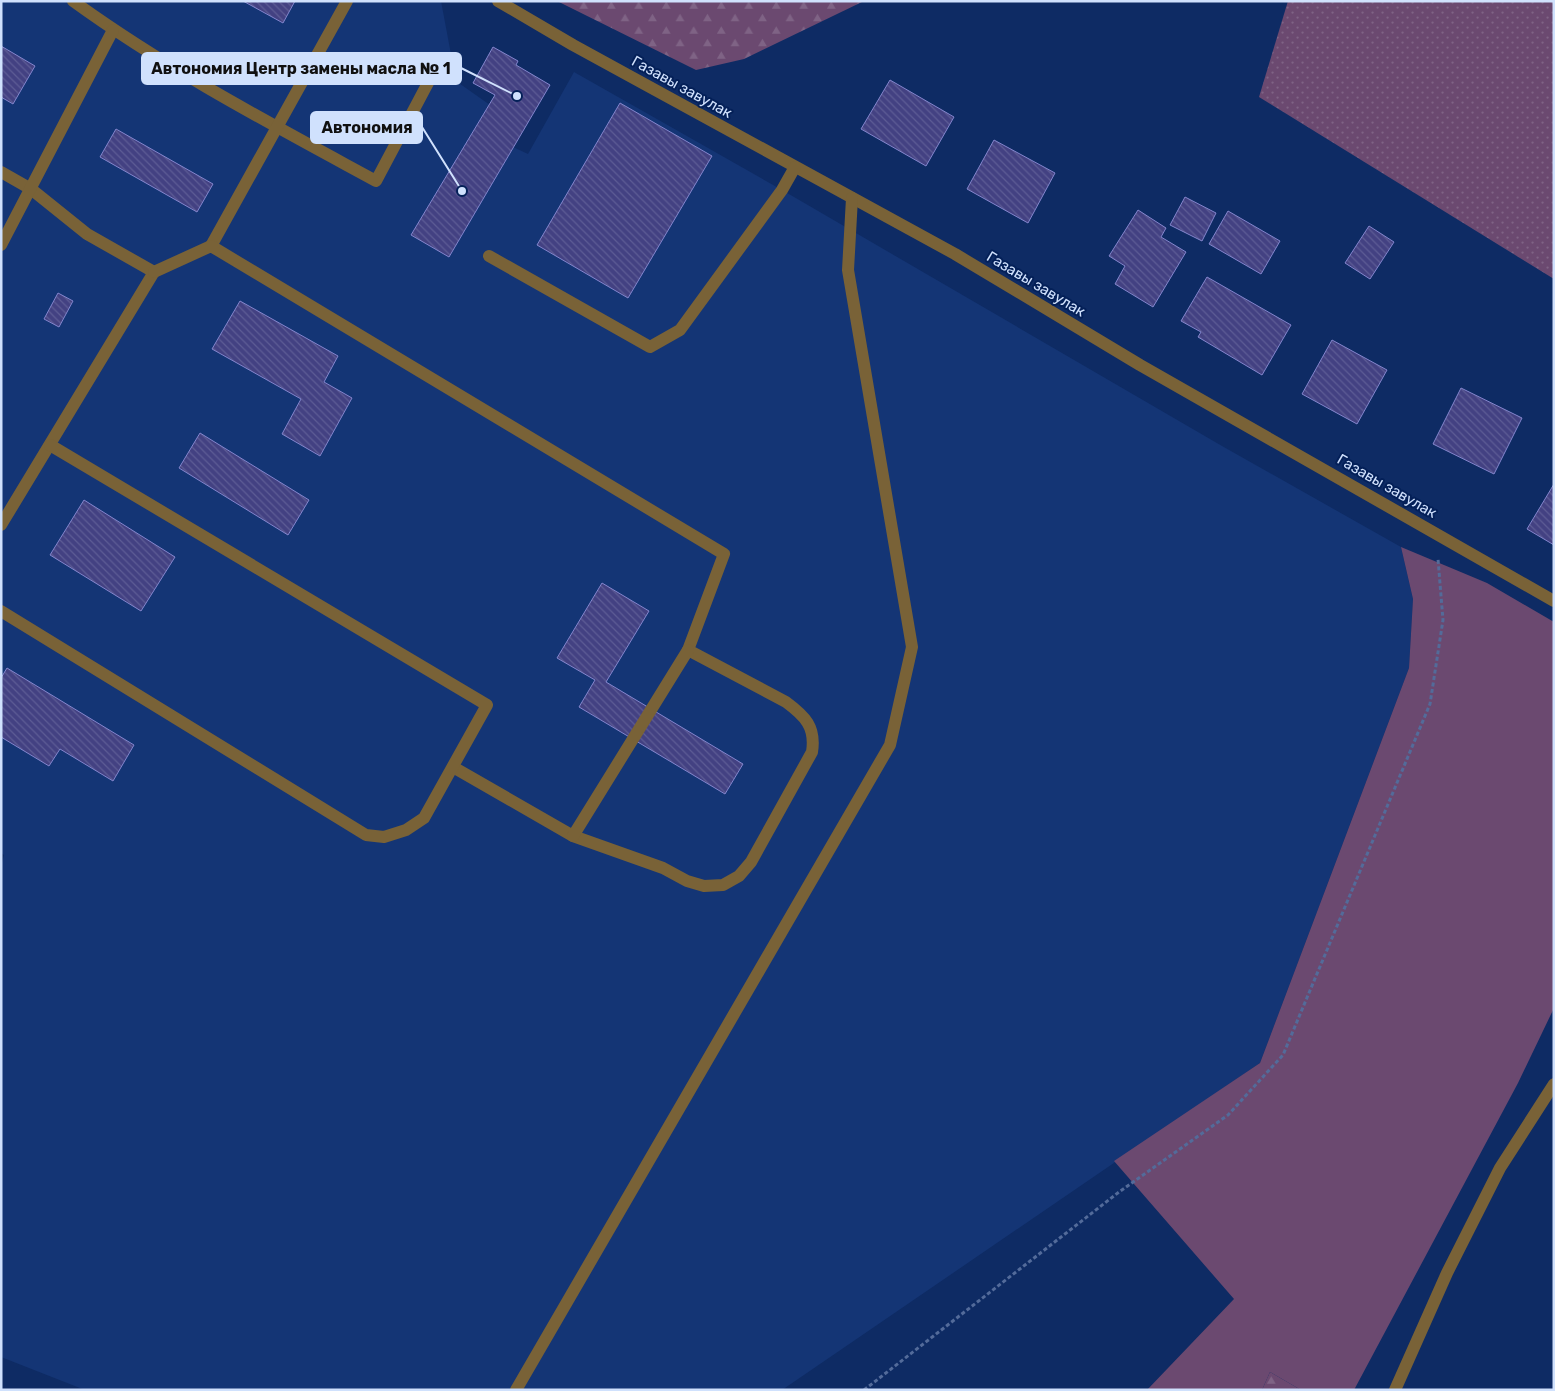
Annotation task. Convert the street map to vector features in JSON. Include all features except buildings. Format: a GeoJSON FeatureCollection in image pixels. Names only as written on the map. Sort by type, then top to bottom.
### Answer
{"type":"FeatureCollection","features":[{"type":"Feature","properties":{"kind":"street"},"geometry":{"type":"LineString","coordinates":[[73,1],[113,30],[277,127],[376,181],[429,81]]}},
{"type":"Feature","properties":{"kind":"street"},"geometry":{"type":"LineString","coordinates":[[1,525],[154,272],[211,246],[348,1]]}},
{"type":"Feature","properties":{"kind":"street","name":"Газавы завулак"},"geometry":{"type":"LineString","coordinates":[[498,1],[573,46],[955,254],[1140,365],[1554,601]]}},
{"type":"Feature","properties":{"kind":"street"},"geometry":{"type":"LineString","coordinates":[[1,245],[113,30]]}},
{"type":"Feature","properties":{"kind":"street"},"geometry":{"type":"LineString","coordinates":[[489,256],[650,347],[680,330],[782,190],[795,167]]}},
{"type":"Feature","properties":{"kind":"street"},"geometry":{"type":"LineString","coordinates":[[1,172],[31,188],[87,234],[154,272]]}},
{"type":"Feature","properties":{"kind":"street"},"geometry":{"type":"LineString","coordinates":[[516,1390],[890,745],[912,647],[848,270],[852,198]]}},
{"type":"Feature","properties":{"kind":"street"},"geometry":{"type":"LineString","coordinates":[[211,246],[724,554],[688,650],[573,836]]}},
{"type":"Feature","properties":{"kind":"street"},"geometry":{"type":"LineString","coordinates":[[1,611],[366,835],[384,837],[406,830],[424,818],[487,705],[50,445]]}},
{"type":"Feature","properties":{"kind":"street"},"geometry":{"type":"LineString","coordinates":[[453,766],[573,836],[663,868],[687,881],[704,886],[723,884],[739,876],[752,862],[812,752],[814,740],[809,724],[800,713],[786,702],[688,650]]}},
{"type":"Feature","properties":{"kind":"street"},"geometry":{"type":"LineString","coordinates":[[1395,1390],[1448,1273],[1500,1168],[1554,1084]]}},
{"type":"Feature","properties":{"kind":"path"},"geometry":{"type":"LineString","coordinates":[[864,1390],[1119,1192],[1228,1115],[1283,1055],[1430,704],[1443,620],[1436,533]]}},
{"type":"Feature","properties":{"kind":"shaded area"},"geometry":{"type":"Polygon","coordinates":[[[1,1],[441,1],[456,81],[490,105],[513,147],[528,154],[574,72],[782,190],[1222,446],[1401,547],[1413,599],[1409,668],[1260,1063],[782,1390],[85,1390],[1,1357],[1,866],[4,855],[1,853],[1,1]]]}},
{"type":"Feature","properties":{"kind":"green space"},"geometry":{"type":"Polygon","coordinates":[[[557,1],[864,1],[744,59],[696,70],[557,1]]]}},
{"type":"Feature","properties":{"kind":"green space"},"geometry":{"type":"Polygon","coordinates":[[[1288,1],[1554,1],[1554,279],[1259,97],[1288,1]]]}},
{"type":"Feature","properties":{"kind":"green space"},"geometry":{"type":"Polygon","coordinates":[[[1401,547],[1487,583],[1554,622],[1554,1008],[1518,1083],[1354,1390],[1301,1390],[1270,1372],[1262,1390],[1147,1390],[1234,1299],[1114,1161],[1260,1063],[1409,668],[1413,599],[1401,547]]]}},
{"type":"Feature","properties":{"kind":"green space"},"geometry":{"type":"Polygon","coordinates":[[[1270,1372],[1301,1390],[1262,1390],[1270,1372]]]}},
{"type":"Feature","properties":{"kind":"place","name":"Автономия Центр замены масла № 1"},"geometry":{"type":"Point","coordinates":[517,96]}},
{"type":"Feature","properties":{"kind":"place","name":"Автономия"},"geometry":{"type":"Point","coordinates":[462,191]}}]}
